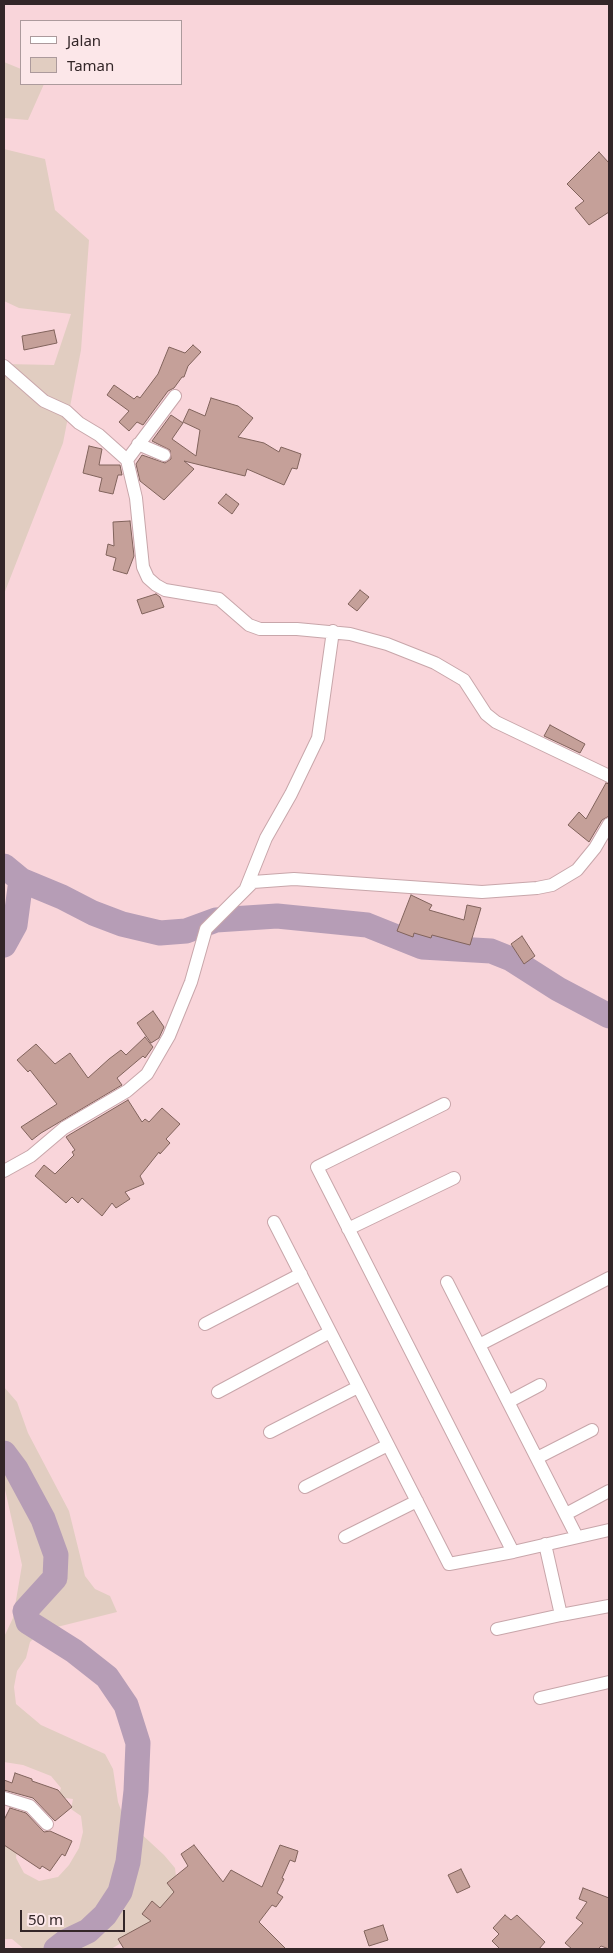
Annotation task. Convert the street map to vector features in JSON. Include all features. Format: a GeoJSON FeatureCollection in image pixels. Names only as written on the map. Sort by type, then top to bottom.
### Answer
{"type":"FeatureCollection","features":[{"type":"Feature","properties":{"kind":"street"},"geometry":{"type":"LineString","coordinates":[[4,366],[44,402],[66,411],[78,423],[99,435],[126,460],[136,498],[142,561],[148,578],[156,585],[165,590],[219,599],[225,602],[241,620],[260,629],[333,631],[387,644],[452,671],[464,680],[486,714],[496,722],[609,776]]}},
{"type":"Feature","properties":{"kind":"street"},"geometry":{"type":"LineString","coordinates":[[126,460],[174,396]]}},
{"type":"Feature","properties":{"kind":"street"},"geometry":{"type":"LineString","coordinates":[[138,444],[164,455]]}},
{"type":"Feature","properties":{"kind":"street"},"geometry":{"type":"LineString","coordinates":[[246,888],[266,838],[295,787],[318,738],[333,631]]}},
{"type":"Feature","properties":{"kind":"street"},"geometry":{"type":"LineString","coordinates":[[4,1171],[31,1156],[64,1128],[127,1091],[148,1074],[169,1036],[191,982],[208,926],[252,882],[294,879],[482,892],[537,888],[552,885],[577,870],[596,848],[609,824]]}},
{"type":"Feature","properties":{"kind":"street"},"geometry":{"type":"LineString","coordinates":[[444,1104],[316,1167],[513,1552]]}},
{"type":"Feature","properties":{"kind":"street"},"geometry":{"type":"LineString","coordinates":[[348,1229],[454,1178]]}},
{"type":"Feature","properties":{"kind":"street"},"geometry":{"type":"LineString","coordinates":[[274,1222],[449,1564],[513,1552],[609,1530]]}},
{"type":"Feature","properties":{"kind":"street"},"geometry":{"type":"LineString","coordinates":[[205,1324],[301,1274]]}},
{"type":"Feature","properties":{"kind":"street"},"geometry":{"type":"LineString","coordinates":[[479,1345],[609,1278]]}},
{"type":"Feature","properties":{"kind":"street"},"geometry":{"type":"LineString","coordinates":[[447,1282],[577,1537]]}},
{"type":"Feature","properties":{"kind":"street"},"geometry":{"type":"LineString","coordinates":[[218,1392],[330,1332]]}},
{"type":"Feature","properties":{"kind":"street"},"geometry":{"type":"LineString","coordinates":[[508,1402],[540,1386]]}},
{"type":"Feature","properties":{"kind":"street"},"geometry":{"type":"LineString","coordinates":[[270,1432],[358,1387]]}},
{"type":"Feature","properties":{"kind":"street"},"geometry":{"type":"LineString","coordinates":[[537,1458],[592,1430]]}},
{"type":"Feature","properties":{"kind":"street"},"geometry":{"type":"LineString","coordinates":[[304,1487],[388,1444]]}},
{"type":"Feature","properties":{"kind":"street"},"geometry":{"type":"LineString","coordinates":[[566,1514],[609,1492]]}},
{"type":"Feature","properties":{"kind":"street"},"geometry":{"type":"LineString","coordinates":[[345,1537],[417,1501]]}},
{"type":"Feature","properties":{"kind":"street"},"geometry":{"type":"LineString","coordinates":[[545,1544],[561,1615]]}},
{"type":"Feature","properties":{"kind":"street"},"geometry":{"type":"LineString","coordinates":[[497,1629],[609,1606]]}},
{"type":"Feature","properties":{"kind":"street"},"geometry":{"type":"LineString","coordinates":[[540,1698],[609,1682]]}},
{"type":"Feature","properties":{"kind":"street"},"geometry":{"type":"LineString","coordinates":[[4,1798],[30,1806],[47,1824]]}},
{"type":"Feature","properties":{"kind":"green space"},"geometry":{"type":"Polygon","coordinates":[[[4,62],[20,69],[20,85],[44,85],[28,120],[4,118],[4,62]]]}},
{"type":"Feature","properties":{"kind":"green space"},"geometry":{"type":"Polygon","coordinates":[[[4,149],[45,159],[55,210],[89,240],[81,350],[63,443],[4,594],[4,364],[54,365],[71,314],[19,308],[4,301],[4,149]]]}},
{"type":"Feature","properties":{"kind":"green space"},"geometry":{"type":"Polygon","coordinates":[[[4,1387],[17,1402],[28,1433],[69,1511],[85,1576],[95,1589],[110,1596],[117,1612],[41,1631],[30,1642],[26,1658],[17,1671],[14,1687],[16,1704],[41,1725],[105,1754],[113,1769],[118,1802],[124,1818],[164,1855],[175,1868],[177,1885],[172,1901],[149,1927],[111,1949],[24,1949],[12,1939],[4,1939],[4,1817],[18,1841],[16,1858],[24,1873],[39,1881],[58,1877],[69,1865],[79,1848],[83,1832],[81,1816],[71,1809],[73,1799],[58,1797],[61,1788],[51,1776],[23,1765],[4,1762],[4,1637],[13,1618],[22,1565],[4,1485],[4,1387]]]}},
{"type":"Feature","properties":{"kind":"building"},"geometry":{"type":"Polygon","coordinates":[[[599,152],[609,163],[609,212],[589,225],[575,208],[584,201],[567,184],[599,152]]]}},
{"type":"Feature","properties":{"kind":"building"},"geometry":{"type":"Polygon","coordinates":[[[54,330],[57,343],[24,350],[22,336],[54,330]]]}},
{"type":"Feature","properties":{"kind":"building"},"geometry":{"type":"Polygon","coordinates":[[[193,345],[201,352],[188,366],[184,377],[174,388],[168,391],[143,425],[137,422],[129,431],[119,422],[129,411],[107,395],[114,385],[134,399],[137,396],[140,398],[158,374],[169,347],[185,353],[193,345]]]}},
{"type":"Feature","properties":{"kind":"building"},"geometry":{"type":"Polygon","coordinates":[[[211,398],[238,406],[253,418],[238,437],[264,443],[279,452],[281,447],[301,454],[297,469],[292,468],[284,485],[247,469],[245,476],[184,461],[194,469],[164,500],[140,481],[136,464],[142,455],[165,463],[171,459],[170,450],[152,441],[171,415],[183,423],[172,439],[196,456],[200,430],[183,422],[189,409],[205,416],[211,398]]]}},
{"type":"Feature","properties":{"kind":"building"},"geometry":{"type":"Polygon","coordinates":[[[89,446],[102,449],[99,465],[120,465],[122,475],[118,475],[113,494],[99,491],[102,478],[83,473],[89,446]]]}},
{"type":"Feature","properties":{"kind":"building"},"geometry":{"type":"Polygon","coordinates":[[[226,494],[239,504],[232,514],[218,503],[226,494]]]}},
{"type":"Feature","properties":{"kind":"building"},"geometry":{"type":"Polygon","coordinates":[[[130,521],[134,556],[127,574],[113,570],[116,558],[106,555],[108,544],[114,546],[113,522],[130,521]]]}},
{"type":"Feature","properties":{"kind":"building"},"geometry":{"type":"Polygon","coordinates":[[[360,590],[369,597],[357,611],[348,604],[360,590]]]}},
{"type":"Feature","properties":{"kind":"building"},"geometry":{"type":"Polygon","coordinates":[[[156,594],[160,597],[164,607],[142,614],[137,600],[156,594]]]}},
{"type":"Feature","properties":{"kind":"building"},"geometry":{"type":"Polygon","coordinates":[[[550,725],[585,744],[580,753],[544,736],[550,725]]]}},
{"type":"Feature","properties":{"kind":"building"},"geometry":{"type":"Polygon","coordinates":[[[606,783],[609,784],[609,816],[602,820],[589,842],[568,825],[579,812],[586,819],[606,783]]]}},
{"type":"Feature","properties":{"kind":"building"},"geometry":{"type":"Polygon","coordinates":[[[411,895],[432,905],[429,910],[464,920],[467,905],[481,908],[470,945],[432,935],[431,938],[414,933],[413,937],[397,931],[411,895]]]}},
{"type":"Feature","properties":{"kind":"building"},"geometry":{"type":"Polygon","coordinates":[[[522,936],[535,956],[524,964],[511,944],[522,936]]]}},
{"type":"Feature","properties":{"kind":"building"},"geometry":{"type":"Polygon","coordinates":[[[153,1011],[164,1027],[159,1038],[151,1043],[137,1023],[153,1011]]]}},
{"type":"Feature","properties":{"kind":"building"},"geometry":{"type":"Polygon","coordinates":[[[145,1037],[153,1047],[145,1058],[143,1056],[117,1078],[122,1085],[32,1140],[21,1127],[57,1104],[30,1070],[28,1072],[17,1060],[36,1044],[55,1064],[70,1053],[88,1078],[121,1050],[126,1055],[145,1037]]]}},
{"type":"Feature","properties":{"kind":"building"},"geometry":{"type":"Polygon","coordinates":[[[128,1100],[142,1122],[145,1119],[149,1122],[162,1108],[180,1124],[166,1139],[170,1143],[160,1154],[159,1152],[140,1176],[144,1184],[125,1192],[130,1199],[116,1208],[112,1203],[102,1216],[82,1198],[78,1203],[72,1197],[66,1203],[35,1176],[44,1165],[55,1174],[74,1155],[72,1152],[75,1150],[66,1137],[128,1100]]]}},
{"type":"Feature","properties":{"kind":"building"},"geometry":{"type":"Polygon","coordinates":[[[15,1773],[58,1790],[72,1807],[55,1821],[33,1798],[4,1790],[4,1780],[12,1783],[15,1773]]]}},
{"type":"Feature","properties":{"kind":"building"},"geometry":{"type":"Polygon","coordinates":[[[10,1808],[26,1813],[44,1832],[50,1831],[72,1841],[65,1856],[62,1854],[50,1871],[42,1866],[40,1869],[4,1845],[4,1820],[10,1808]]]}},
{"type":"Feature","properties":{"kind":"building"},"geometry":{"type":"Polygon","coordinates":[[[194,1845],[223,1882],[231,1870],[262,1887],[280,1845],[298,1851],[295,1862],[290,1860],[277,1893],[283,1897],[276,1907],[272,1905],[259,1922],[286,1949],[124,1949],[118,1939],[151,1921],[142,1914],[152,1901],[160,1908],[174,1892],[167,1883],[188,1866],[181,1854],[194,1845]]]}},
{"type":"Feature","properties":{"kind":"building"},"geometry":{"type":"Polygon","coordinates":[[[461,1869],[470,1887],[457,1893],[448,1875],[461,1869]]]}},
{"type":"Feature","properties":{"kind":"building"},"geometry":{"type":"Polygon","coordinates":[[[583,1888],[609,1898],[609,1949],[601,1946],[598,1949],[572,1949],[565,1943],[583,1923],[576,1918],[587,1902],[579,1899],[583,1888]]]}},
{"type":"Feature","properties":{"kind":"building"},"geometry":{"type":"Polygon","coordinates":[[[505,1915],[511,1920],[517,1915],[545,1942],[539,1949],[500,1949],[492,1941],[499,1934],[493,1928],[505,1915]]]}},
{"type":"Feature","properties":{"kind":"building"},"geometry":{"type":"Polygon","coordinates":[[[383,1925],[388,1940],[369,1946],[364,1931],[383,1925]]]}},
{"type":"Feature","properties":{"kind":"waterway"},"geometry":{"type":"LineString","coordinates":[[4,866],[21,880],[62,897],[93,913],[122,924],[160,933],[186,931],[216,920],[277,916],[367,925],[422,947],[491,951],[511,959],[558,989],[609,1016]]}},
{"type":"Feature","properties":{"kind":"waterway"},"geometry":{"type":"LineString","coordinates":[[4,945],[15,925],[21,880]]}},
{"type":"Feature","properties":{"kind":"waterway"},"geometry":{"type":"LineString","coordinates":[[4,1453],[16,1469],[43,1519],[56,1555],[55,1578],[25,1611],[28,1622],[74,1651],[107,1677],[126,1705],[138,1743],[136,1791],[128,1862],[120,1892],[105,1915],[88,1931],[65,1942],[56,1949]]}}]}
